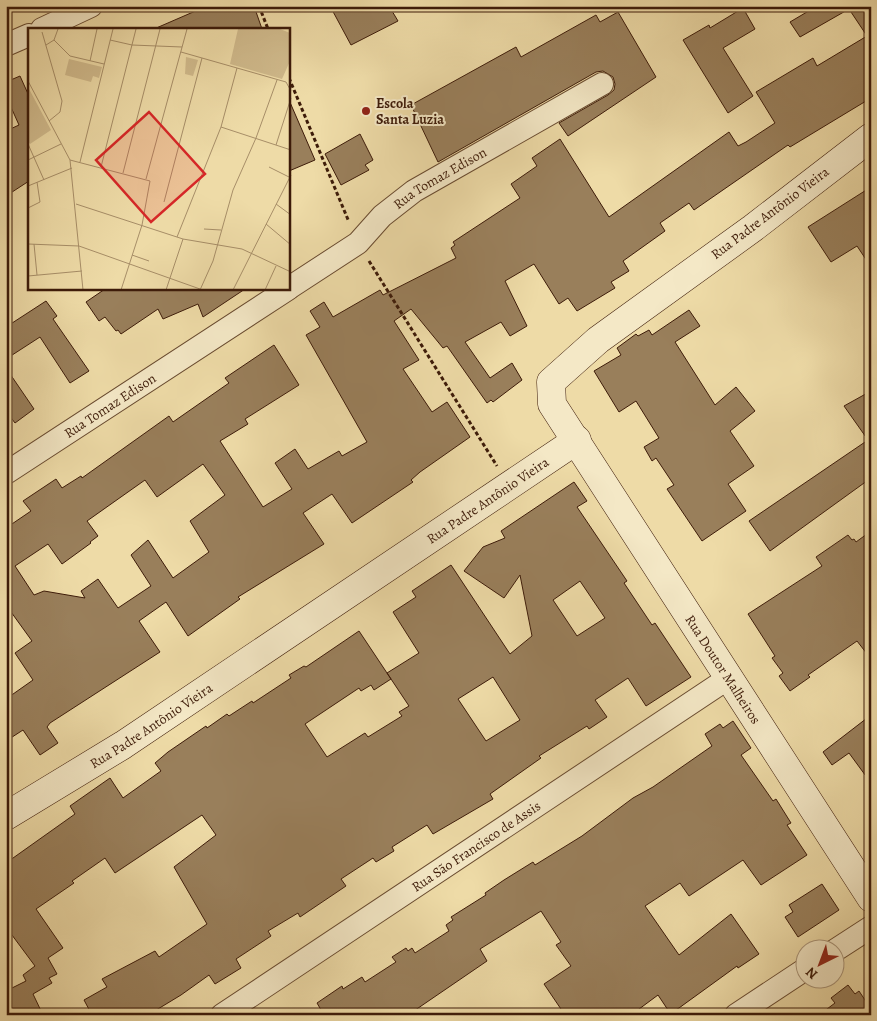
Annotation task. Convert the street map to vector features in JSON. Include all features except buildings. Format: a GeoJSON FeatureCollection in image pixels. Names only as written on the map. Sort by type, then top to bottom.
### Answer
{"type":"FeatureCollection","features":[{"type":"Feature","properties":{"kind":"street"},"geometry":{"type":"LineString","coordinates":[[44,28],[91,6]]}},
{"type":"Feature","properties":{"kind":"street"},"geometry":{"type":"LineString","coordinates":[[6,45],[28,35]]}},
{"type":"Feature","properties":{"kind":"street","name":"Rua Tomaz Edison"},"geometry":{"type":"LineString","coordinates":[[290,287],[358,243],[382,216],[414,191],[602,84]]}},
{"type":"Feature","properties":{"kind":"street","name":"Rua Padre Antônio Vieira"},"geometry":{"type":"LineString","coordinates":[[6,816],[123,745],[577,440],[552,404],[551,382],[598,340],[753,228],[871,137]]}},
{"type":"Feature","properties":{"kind":"street","name":"Rua Tomaz Edison"},"geometry":{"type":"LineString","coordinates":[[6,473],[285,290]]}},
{"type":"Feature","properties":{"kind":"street","name":"Rua Doutor Malheiros"},"geometry":{"type":"LineString","coordinates":[[577,440],[871,898]]}},
{"type":"Feature","properties":{"kind":"street","name":"Rua São Francisco de Assis"},"geometry":{"type":"LineString","coordinates":[[222,1015],[730,677]]}},
{"type":"Feature","properties":{"kind":"street"},"geometry":{"type":"LineString","coordinates":[[844,945],[871,927]]}},
{"type":"Feature","properties":{"kind":"street"},"geometry":{"type":"LineString","coordinates":[[736,1015],[794,977]]}},
{"type":"Feature","properties":{"kind":"path"},"geometry":{"type":"LineString","coordinates":[[259,6],[268,28]]}},
{"type":"Feature","properties":{"kind":"path"},"geometry":{"type":"LineString","coordinates":[[290,80],[358,243],[509,485]]}},
{"type":"Feature","properties":{"kind":"place","name":"Escola Santa Luzia"},"geometry":{"type":"Point","coordinates":[366,111]}}]}
